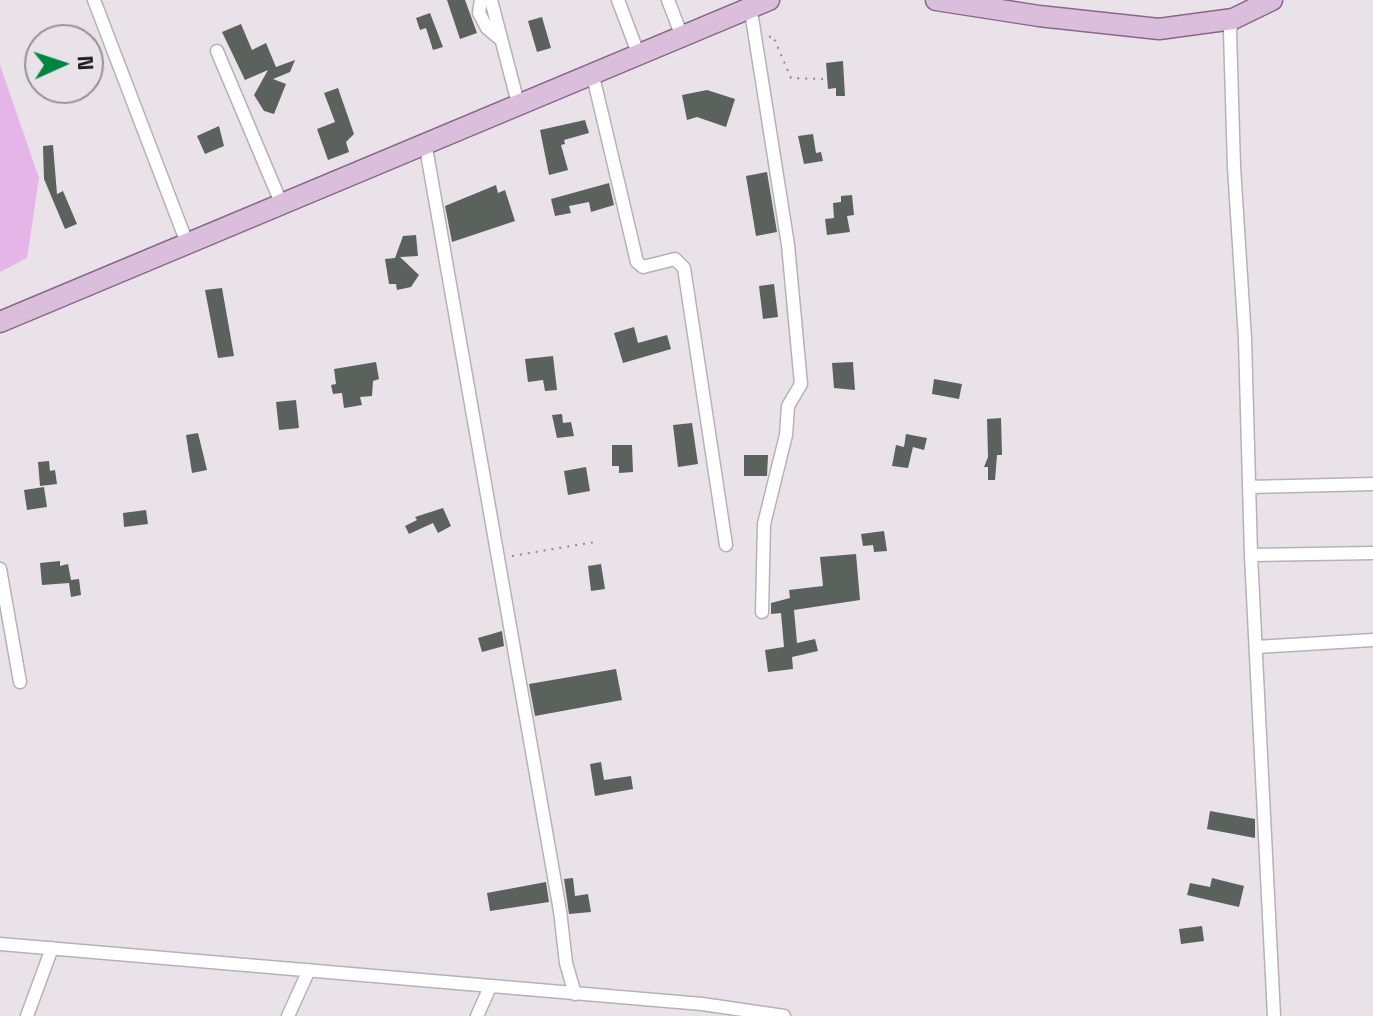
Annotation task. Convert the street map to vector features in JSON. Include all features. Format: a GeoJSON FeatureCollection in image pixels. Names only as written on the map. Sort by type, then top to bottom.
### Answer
{"type":"FeatureCollection","features":[{"type":"Feature","properties":{"kind":"main road"},"geometry":{"type":"LineString","coordinates":[[936,0],[1159,29],[1233,19],[1272,0]]}},
{"type":"Feature","properties":{"kind":"main road"},"geometry":{"type":"LineString","coordinates":[[0,322],[760,3]]}},
{"type":"Feature","properties":{"kind":"street"},"geometry":{"type":"LineString","coordinates":[[94,0],[187,243]]}},
{"type":"Feature","properties":{"kind":"street"},"geometry":{"type":"LineString","coordinates":[[481,0],[479,13],[487,28],[500,39]]}},
{"type":"Feature","properties":{"kind":"street"},"geometry":{"type":"LineString","coordinates":[[491,0],[518,103]]}},
{"type":"Feature","properties":{"kind":"street"},"geometry":{"type":"LineString","coordinates":[[618,0],[638,53]]}},
{"type":"Feature","properties":{"kind":"street"},"geometry":{"type":"LineString","coordinates":[[668,0],[681,34]]}},
{"type":"Feature","properties":{"kind":"street"},"geometry":{"type":"LineString","coordinates":[[760,3],[756,39],[788,245],[801,384],[788,406],[786,435],[764,524],[762,612]]}},
{"type":"Feature","properties":{"kind":"street"},"geometry":{"type":"LineString","coordinates":[[1233,19],[1230,31],[1232,107],[1274,1016]]}},
{"type":"Feature","properties":{"kind":"street"},"geometry":{"type":"LineString","coordinates":[[217,51],[282,205]]}},
{"type":"Feature","properties":{"kind":"street"},"geometry":{"type":"LineString","coordinates":[[592,72],[637,262],[643,267],[675,259],[684,268],[726,545]]}},
{"type":"Feature","properties":{"kind":"street"},"geometry":{"type":"LineString","coordinates":[[425,142],[560,911],[566,963],[575,994]]}},
{"type":"Feature","properties":{"kind":"street"},"geometry":{"type":"LineString","coordinates":[[1249,487],[1373,484]]}},
{"type":"Feature","properties":{"kind":"street"},"geometry":{"type":"LineString","coordinates":[[1251,555],[1373,553]]}},
{"type":"Feature","properties":{"kind":"street"},"geometry":{"type":"LineString","coordinates":[[0,569],[20,682]]}},
{"type":"Feature","properties":{"kind":"street"},"geometry":{"type":"LineString","coordinates":[[1256,647],[1373,640]]}},
{"type":"Feature","properties":{"kind":"street"},"geometry":{"type":"LineString","coordinates":[[0,944],[575,994],[784,1016]]}},
{"type":"Feature","properties":{"kind":"street"},"geometry":{"type":"LineString","coordinates":[[27,1016],[52,948]]}},
{"type":"Feature","properties":{"kind":"street"},"geometry":{"type":"LineString","coordinates":[[288,1016],[309,970]]}},
{"type":"Feature","properties":{"kind":"street"},"geometry":{"type":"LineString","coordinates":[[477,1016],[490,987]]}},
{"type":"Feature","properties":{"kind":"path"},"geometry":{"type":"LineString","coordinates":[[756,39],[773,36],[791,78],[823,79]]}},
{"type":"Feature","properties":{"kind":"path"},"geometry":{"type":"LineString","coordinates":[[499,559],[595,542]]}},
{"type":"Feature","properties":{"kind":"shaded area"},"geometry":{"type":"Polygon","coordinates":[[[0,65],[39,178],[27,258],[0,272],[0,65]]]}},
{"type":"Feature","properties":{"kind":"building"},"geometry":{"type":"Polygon","coordinates":[[[447,0],[465,0],[477,33],[460,39],[447,0]]]}},
{"type":"Feature","properties":{"kind":"building"},"geometry":{"type":"Polygon","coordinates":[[[430,13],[443,47],[433,50],[426,28],[420,30],[416,18],[430,13]]]}},
{"type":"Feature","properties":{"kind":"building"},"geometry":{"type":"Polygon","coordinates":[[[542,17],[551,48],[537,52],[528,21],[542,17]]]}},
{"type":"Feature","properties":{"kind":"building"},"geometry":{"type":"Polygon","coordinates":[[[241,24],[252,50],[266,43],[276,67],[295,60],[290,72],[273,79],[286,84],[274,114],[264,111],[254,95],[268,70],[245,80],[222,32],[241,24]]]}},
{"type":"Feature","properties":{"kind":"building"},"geometry":{"type":"Polygon","coordinates":[[[843,61],[845,96],[836,96],[836,88],[828,89],[826,63],[843,61]]]}},
{"type":"Feature","properties":{"kind":"building"},"geometry":{"type":"Polygon","coordinates":[[[338,88],[354,134],[346,142],[349,152],[328,160],[317,129],[335,122],[324,93],[338,88]]]}},
{"type":"Feature","properties":{"kind":"building"},"geometry":{"type":"Polygon","coordinates":[[[707,90],[735,99],[726,127],[697,117],[687,120],[682,95],[707,90]]]}},
{"type":"Feature","properties":{"kind":"building"},"geometry":{"type":"Polygon","coordinates":[[[585,120],[589,133],[564,140],[565,144],[561,145],[568,170],[549,175],[540,130],[585,120]]]}},
{"type":"Feature","properties":{"kind":"building"},"geometry":{"type":"Polygon","coordinates":[[[219,126],[224,146],[205,154],[197,136],[219,126]]]}},
{"type":"Feature","properties":{"kind":"building"},"geometry":{"type":"Polygon","coordinates":[[[813,134],[816,153],[821,152],[823,161],[804,164],[798,136],[813,134]]]}},
{"type":"Feature","properties":{"kind":"building"},"geometry":{"type":"Polygon","coordinates":[[[53,145],[57,194],[63,191],[77,224],[65,229],[44,179],[43,146],[53,145]]]}},
{"type":"Feature","properties":{"kind":"building"},"geometry":{"type":"Polygon","coordinates":[[[767,172],[777,232],[756,236],[746,176],[767,172]]]}},
{"type":"Feature","properties":{"kind":"building"},"geometry":{"type":"Polygon","coordinates":[[[609,183],[614,205],[591,212],[589,202],[569,206],[571,213],[555,216],[551,199],[609,183]]]}},
{"type":"Feature","properties":{"kind":"building"},"geometry":{"type":"Polygon","coordinates":[[[496,185],[498,193],[505,190],[515,221],[452,242],[445,206],[496,185]]]}},
{"type":"Feature","properties":{"kind":"building"},"geometry":{"type":"Polygon","coordinates":[[[852,195],[854,215],[847,216],[850,232],[827,235],[825,219],[834,218],[833,203],[841,202],[841,196],[852,195]]]}},
{"type":"Feature","properties":{"kind":"building"},"geometry":{"type":"Polygon","coordinates":[[[416,235],[418,256],[400,257],[419,275],[411,287],[397,290],[396,284],[389,284],[385,259],[395,258],[403,236],[416,235]]]}},
{"type":"Feature","properties":{"kind":"building"},"geometry":{"type":"Polygon","coordinates":[[[774,284],[778,317],[763,319],[759,286],[774,284]]]}},
{"type":"Feature","properties":{"kind":"building"},"geometry":{"type":"Polygon","coordinates":[[[222,288],[234,356],[218,358],[205,290],[222,288]]]}},
{"type":"Feature","properties":{"kind":"building"},"geometry":{"type":"Polygon","coordinates":[[[634,327],[638,343],[667,335],[671,349],[623,363],[614,333],[634,327]]]}},
{"type":"Feature","properties":{"kind":"building"},"geometry":{"type":"Polygon","coordinates":[[[553,356],[557,390],[545,391],[543,380],[528,382],[525,359],[553,356]]]}},
{"type":"Feature","properties":{"kind":"building"},"geometry":{"type":"Polygon","coordinates":[[[376,362],[379,379],[373,381],[372,396],[360,397],[362,405],[344,408],[342,393],[333,394],[331,385],[336,384],[334,369],[376,362]]]}},
{"type":"Feature","properties":{"kind":"building"},"geometry":{"type":"Polygon","coordinates":[[[853,362],[855,390],[834,388],[832,363],[853,362]]]}},
{"type":"Feature","properties":{"kind":"building"},"geometry":{"type":"Polygon","coordinates":[[[934,379],[962,384],[959,399],[932,394],[934,379]]]}},
{"type":"Feature","properties":{"kind":"building"},"geometry":{"type":"Polygon","coordinates":[[[296,400],[299,428],[279,430],[276,402],[296,400]]]}},
{"type":"Feature","properties":{"kind":"building"},"geometry":{"type":"Polygon","coordinates":[[[562,414],[563,423],[571,422],[574,436],[557,438],[552,415],[562,414]]]}},
{"type":"Feature","properties":{"kind":"building"},"geometry":{"type":"Polygon","coordinates":[[[1001,418],[1002,455],[997,455],[995,480],[988,480],[988,467],[984,467],[988,457],[987,419],[1001,418]]]}},
{"type":"Feature","properties":{"kind":"building"},"geometry":{"type":"Polygon","coordinates":[[[692,423],[698,464],[678,467],[673,425],[692,423]]]}},
{"type":"Feature","properties":{"kind":"building"},"geometry":{"type":"Polygon","coordinates":[[[198,433],[207,470],[192,473],[186,435],[198,433]]]}},
{"type":"Feature","properties":{"kind":"building"},"geometry":{"type":"Polygon","coordinates":[[[906,434],[927,438],[924,450],[913,447],[908,468],[892,466],[896,445],[904,447],[906,434]]]}},
{"type":"Feature","properties":{"kind":"building"},"geometry":{"type":"Polygon","coordinates":[[[612,445],[632,445],[633,472],[619,473],[619,466],[612,466],[612,445]]]}},
{"type":"Feature","properties":{"kind":"building"},"geometry":{"type":"Polygon","coordinates":[[[744,455],[768,455],[767,476],[744,476],[744,455]]]}},
{"type":"Feature","properties":{"kind":"building"},"geometry":{"type":"Polygon","coordinates":[[[49,461],[50,471],[55,470],[57,484],[40,486],[38,462],[49,461]]]}},
{"type":"Feature","properties":{"kind":"building"},"geometry":{"type":"Polygon","coordinates":[[[586,467],[590,491],[568,495],[564,471],[586,467]]]}},
{"type":"Feature","properties":{"kind":"building"},"geometry":{"type":"Polygon","coordinates":[[[44,487],[47,507],[27,510],[24,490],[44,487]]]}},
{"type":"Feature","properties":{"kind":"building"},"geometry":{"type":"Polygon","coordinates":[[[443,508],[451,526],[438,533],[433,523],[409,534],[405,526],[417,520],[415,517],[443,508]]]}},
{"type":"Feature","properties":{"kind":"building"},"geometry":{"type":"Polygon","coordinates":[[[146,510],[148,524],[124,527],[123,513],[146,510]]]}},
{"type":"Feature","properties":{"kind":"building"},"geometry":{"type":"Polygon","coordinates":[[[884,531],[887,551],[874,552],[873,545],[863,546],[861,534],[884,531]]]}},
{"type":"Feature","properties":{"kind":"building"},"geometry":{"type":"Polygon","coordinates":[[[856,554],[860,600],[794,610],[797,643],[815,639],[818,651],[792,657],[793,669],[768,672],[765,650],[784,647],[781,613],[771,614],[771,603],[790,598],[789,590],[823,586],[820,557],[856,554]]]}},
{"type":"Feature","properties":{"kind":"building"},"geometry":{"type":"Polygon","coordinates":[[[60,561],[60,566],[68,564],[71,580],[79,579],[81,595],[71,597],[69,583],[42,585],[40,563],[60,561]]]}},
{"type":"Feature","properties":{"kind":"building"},"geometry":{"type":"Polygon","coordinates":[[[601,564],[605,589],[591,591],[588,566],[601,564]]]}},
{"type":"Feature","properties":{"kind":"building"},"geometry":{"type":"Polygon","coordinates":[[[502,631],[504,646],[482,652],[478,638],[502,631]]]}},
{"type":"Feature","properties":{"kind":"building"},"geometry":{"type":"Polygon","coordinates":[[[616,669],[622,700],[535,716],[529,684],[616,669]]]}},
{"type":"Feature","properties":{"kind":"building"},"geometry":{"type":"Polygon","coordinates":[[[601,762],[604,780],[631,776],[633,789],[595,796],[590,764],[601,762]]]}},
{"type":"Feature","properties":{"kind":"building"},"geometry":{"type":"Polygon","coordinates":[[[1210,811],[1255,819],[1255,838],[1207,829],[1210,811]]]}},
{"type":"Feature","properties":{"kind":"building"},"geometry":{"type":"Polygon","coordinates":[[[573,878],[575,896],[588,894],[591,912],[569,914],[564,879],[573,878]]]}},
{"type":"Feature","properties":{"kind":"building"},"geometry":{"type":"Polygon","coordinates":[[[1212,878],[1244,886],[1239,907],[1187,895],[1190,883],[1210,887],[1212,878]]]}},
{"type":"Feature","properties":{"kind":"building"},"geometry":{"type":"Polygon","coordinates":[[[546,882],[549,902],[490,911],[487,893],[546,882]]]}},
{"type":"Feature","properties":{"kind":"building"},"geometry":{"type":"Polygon","coordinates":[[[1202,926],[1204,941],[1181,944],[1179,929],[1202,926]]]}}]}
